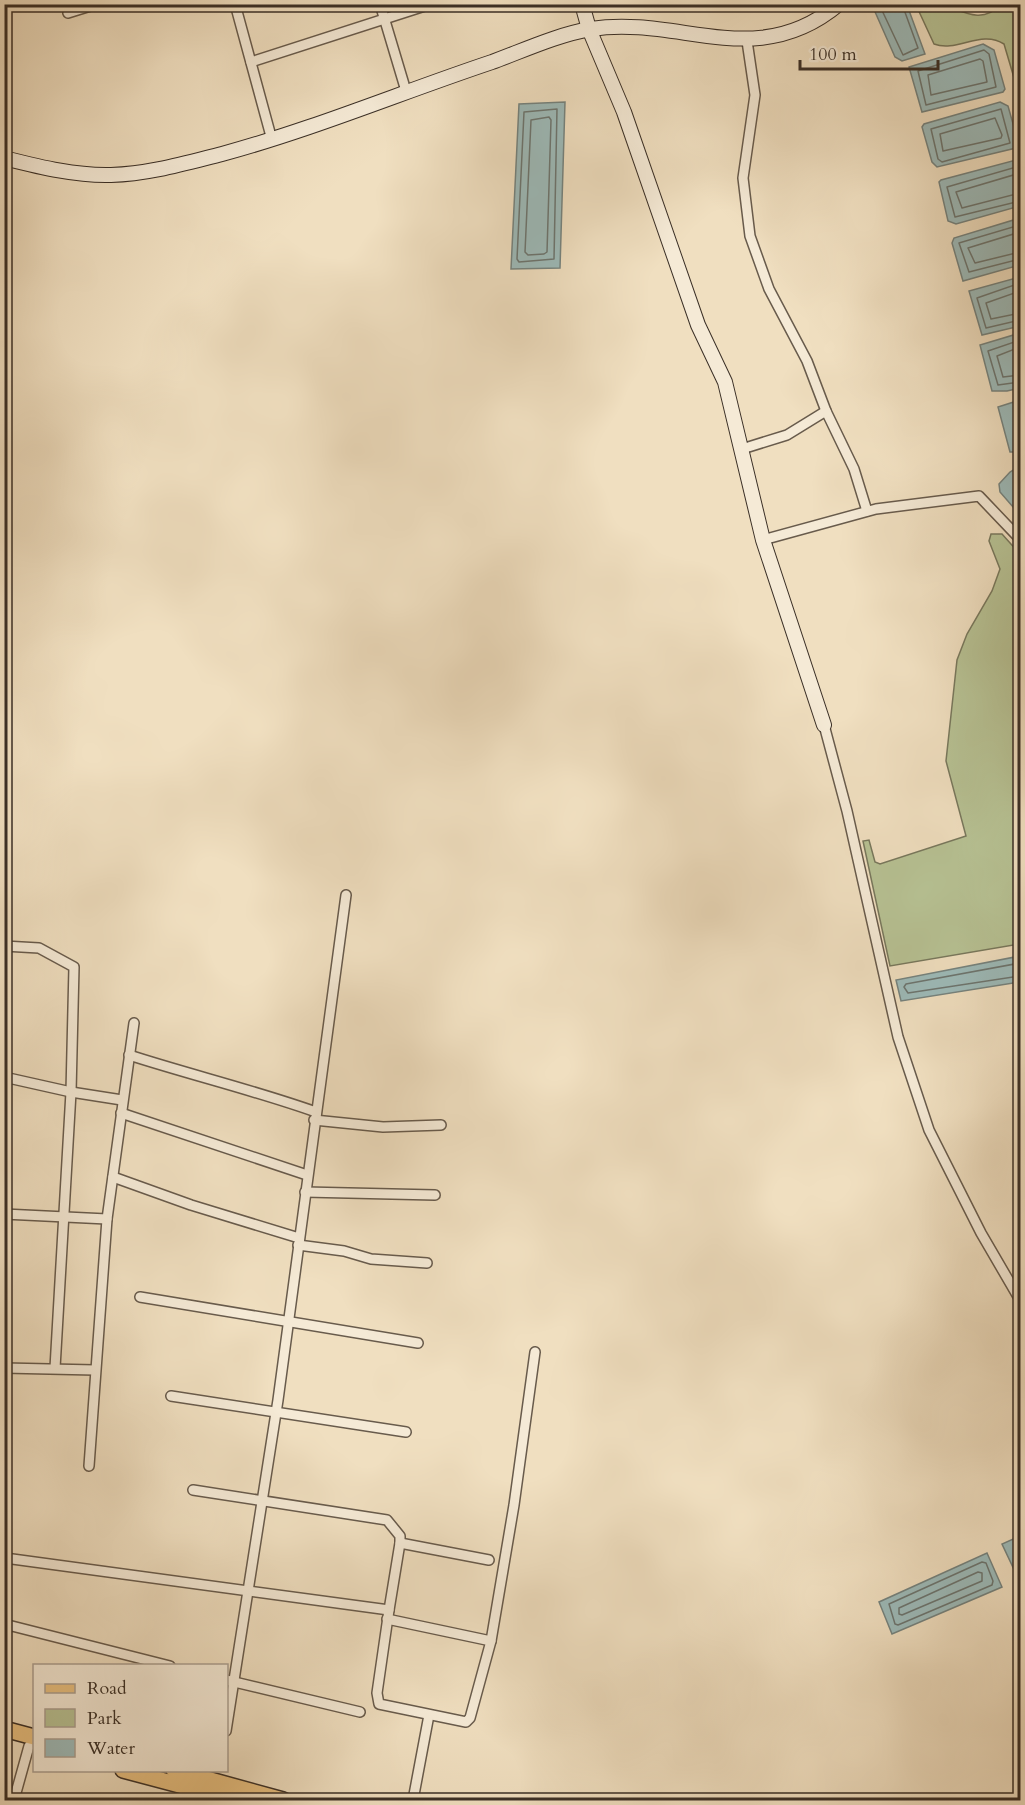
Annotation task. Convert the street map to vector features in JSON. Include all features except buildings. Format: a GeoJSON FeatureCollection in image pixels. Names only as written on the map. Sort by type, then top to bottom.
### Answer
{"type":"FeatureCollection","features":[{"type":"Feature","properties":{"kind":"main road"},"geometry":{"type":"LineString","coordinates":[[4,1729],[33,1744]]}},
{"type":"Feature","properties":{"kind":"main road"},"geometry":{"type":"LineString","coordinates":[[4,1740],[33,1744]]}},
{"type":"Feature","properties":{"kind":"main road"},"geometry":{"type":"LineString","coordinates":[[135,1772],[283,1800]]}},
{"type":"Feature","properties":{"kind":"main road"},"geometry":{"type":"LineString","coordinates":[[179,1772],[217,1786],[236,1800]]}},
{"type":"Feature","properties":{"kind":"street"},"geometry":{"type":"LineString","coordinates":[[68,13],[97,4]]}},
{"type":"Feature","properties":{"kind":"street"},"geometry":{"type":"LineString","coordinates":[[235,4],[272,140]]}},
{"type":"Feature","properties":{"kind":"street"},"geometry":{"type":"LineString","coordinates":[[380,4],[406,91]]}},
{"type":"Feature","properties":{"kind":"street"},"geometry":{"type":"LineString","coordinates":[[251,62],[431,4]]}},
{"type":"Feature","properties":{"kind":"street"},"geometry":{"type":"LineString","coordinates":[[582,4],[589,29],[624,112],[698,325],[725,382],[763,540],[825,725],[847,811],[898,1037],[928,1131],[981,1233],[1020,1299]]}},
{"type":"Feature","properties":{"kind":"street"},"geometry":{"type":"LineString","coordinates":[[4,158],[52,170],[112,175],[184,164],[272,140],[406,91],[589,29],[639,27],[747,41],[793,30],[839,4]]}},
{"type":"Feature","properties":{"kind":"street"},"geometry":{"type":"LineString","coordinates":[[747,41],[755,95],[743,178],[745,213],[769,289],[807,361],[826,411],[854,469],[867,512]]}},
{"type":"Feature","properties":{"kind":"street"},"geometry":{"type":"LineString","coordinates":[[742,448],[787,435],[826,411]]}},
{"type":"Feature","properties":{"kind":"street"},"geometry":{"type":"LineString","coordinates":[[763,540],[867,512],[979,496],[1020,539]]}},
{"type":"Feature","properties":{"kind":"street"},"geometry":{"type":"LineString","coordinates":[[228,1711],[231,1681],[250,1590],[276,1413],[346,895]]}},
{"type":"Feature","properties":{"kind":"street"},"geometry":{"type":"LineString","coordinates":[[4,946],[39,948],[74,967],[71,1092],[55,1368]]}},
{"type":"Feature","properties":{"kind":"street"},"geometry":{"type":"LineString","coordinates":[[89,1466],[107,1219],[134,1023]]}},
{"type":"Feature","properties":{"kind":"street"},"geometry":{"type":"LineString","coordinates":[[129,1055],[207,1080],[257,1091],[315,1116],[383,1127],[441,1125]]}},
{"type":"Feature","properties":{"kind":"street"},"geometry":{"type":"LineString","coordinates":[[4,1077],[71,1092],[122,1100]]}},
{"type":"Feature","properties":{"kind":"street"},"geometry":{"type":"LineString","coordinates":[[121,1113],[307,1175]]}},
{"type":"Feature","properties":{"kind":"street"},"geometry":{"type":"LineString","coordinates":[[112,1177],[299,1241],[371,1259],[427,1263]]}},
{"type":"Feature","properties":{"kind":"street"},"geometry":{"type":"LineString","coordinates":[[305,1192],[435,1196]]}},
{"type":"Feature","properties":{"kind":"street"},"geometry":{"type":"LineString","coordinates":[[4,1214],[107,1219]]}},
{"type":"Feature","properties":{"kind":"street"},"geometry":{"type":"LineString","coordinates":[[140,1297],[418,1343]]}},
{"type":"Feature","properties":{"kind":"street"},"geometry":{"type":"LineString","coordinates":[[193,1490],[387,1520],[400,1536],[400,1543],[377,1693],[379,1704],[466,1722],[470,1718],[491,1641],[514,1505],[535,1352]]}},
{"type":"Feature","properties":{"kind":"street"},"geometry":{"type":"LineString","coordinates":[[4,1368],[95,1370]]}},
{"type":"Feature","properties":{"kind":"street"},"geometry":{"type":"LineString","coordinates":[[171,1396],[406,1432]]}},
{"type":"Feature","properties":{"kind":"street"},"geometry":{"type":"LineString","coordinates":[[400,1543],[489,1560]]}},
{"type":"Feature","properties":{"kind":"street"},"geometry":{"type":"LineString","coordinates":[[5,1558],[250,1590],[388,1615],[491,1641]]}},
{"type":"Feature","properties":{"kind":"street"},"geometry":{"type":"LineString","coordinates":[[4,1624],[166,1664]]}},
{"type":"Feature","properties":{"kind":"street"},"geometry":{"type":"LineString","coordinates":[[231,1681],[360,1712]]}},
{"type":"Feature","properties":{"kind":"street"},"geometry":{"type":"LineString","coordinates":[[413,1800],[429,1715]]}},
{"type":"Feature","properties":{"kind":"street"},"geometry":{"type":"LineString","coordinates":[[14,1800],[33,1744]]}},
{"type":"Feature","properties":{"kind":"green space"},"geometry":{"type":"Polygon","coordinates":[[[942,4],[966,13],[980,15],[994,11],[1000,5],[1020,5],[1020,98],[1004,44],[987,39],[951,46],[934,44],[916,5],[942,4]]]}},
{"type":"Feature","properties":{"kind":"green space"},"geometry":{"type":"Polygon","coordinates":[[[991,534],[1002,534],[1020,554],[1020,944],[890,966],[863,841],[869,840],[875,862],[880,864],[966,836],[946,761],[957,660],[967,634],[992,591],[1000,569],[989,541],[991,534]]]}},
{"type":"Feature","properties":{"kind":"water"},"geometry":{"type":"Polygon","coordinates":[[[872,5],[907,5],[925,54],[902,61],[895,57],[872,5]]]}},
{"type":"Feature","properties":{"kind":"water"},"geometry":{"type":"Polygon","coordinates":[[[983,44],[994,50],[1005,89],[1003,92],[922,112],[909,67],[983,44]]]}},
{"type":"Feature","properties":{"kind":"water"},"geometry":{"type":"Polygon","coordinates":[[[565,102],[560,268],[511,269],[519,104],[565,102]]]}},
{"type":"Feature","properties":{"kind":"water"},"geometry":{"type":"Polygon","coordinates":[[[1000,102],[1008,106],[1019,145],[1016,148],[937,167],[932,162],[922,127],[924,124],[1000,102]]]}},
{"type":"Feature","properties":{"kind":"water"},"geometry":{"type":"Polygon","coordinates":[[[1020,159],[1020,206],[956,224],[948,221],[939,182],[941,180],[1020,159]]]}},
{"type":"Feature","properties":{"kind":"water"},"geometry":{"type":"Polygon","coordinates":[[[1020,218],[1020,265],[963,281],[952,243],[954,238],[1020,218]]]}},
{"type":"Feature","properties":{"kind":"water"},"geometry":{"type":"Polygon","coordinates":[[[1020,277],[1020,326],[982,335],[969,291],[1020,277]]]}},
{"type":"Feature","properties":{"kind":"water"},"geometry":{"type":"Polygon","coordinates":[[[1020,333],[1020,388],[992,391],[980,345],[1020,333]]]}},
{"type":"Feature","properties":{"kind":"water"},"geometry":{"type":"Polygon","coordinates":[[[1020,400],[1020,452],[1010,452],[998,407],[1020,400]]]}},
{"type":"Feature","properties":{"kind":"water"},"geometry":{"type":"Polygon","coordinates":[[[1020,466],[1020,515],[1000,492],[999,484],[1010,472],[1020,466]]]}},
{"type":"Feature","properties":{"kind":"water"},"geometry":{"type":"Polygon","coordinates":[[[1020,956],[1020,982],[901,1001],[896,980],[1020,956]]]}},
{"type":"Feature","properties":{"kind":"water"},"geometry":{"type":"Polygon","coordinates":[[[1020,1536],[1020,1580],[1019,1580],[1002,1544],[1020,1536]]]}},
{"type":"Feature","properties":{"kind":"water"},"geometry":{"type":"Polygon","coordinates":[[[987,1553],[1002,1587],[892,1634],[879,1602],[987,1553]]]}}]}
